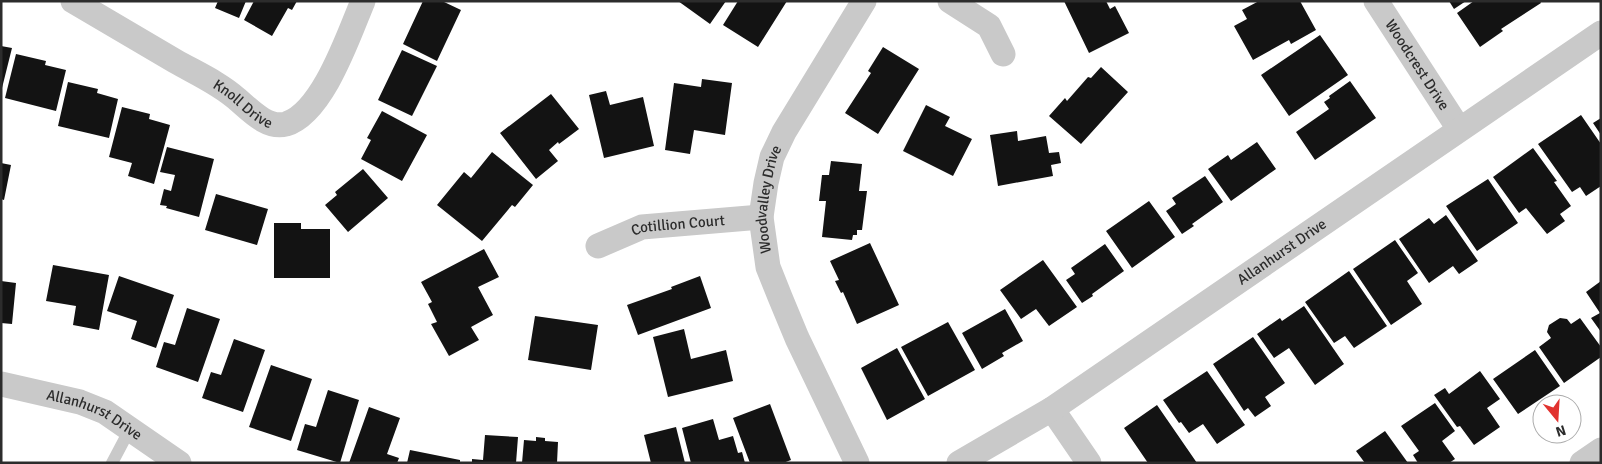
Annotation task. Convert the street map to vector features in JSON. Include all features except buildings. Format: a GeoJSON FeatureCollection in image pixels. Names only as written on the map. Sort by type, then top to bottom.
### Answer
{"type":"FeatureCollection","features":[{"type":"Feature","properties":{"kind":"street","name":"Knoll Drive"},"geometry":{"type":"LineString","coordinates":[[73,1],[226,90],[271,124],[286,124],[302,114],[316,100],[328,82],[363,1]]}},
{"type":"Feature","properties":{"kind":"street","name":"Woodvalley Drive"},"geometry":{"type":"LineString","coordinates":[[856,463],[797,338],[768,267],[761,217],[772,157],[784,132],[864,1]]}},
{"type":"Feature","properties":{"kind":"street"},"geometry":{"type":"LineString","coordinates":[[950,1],[990,26],[1003,54]]}},
{"type":"Feature","properties":{"kind":"street","name":"Woodcrest Drive"},"geometry":{"type":"LineString","coordinates":[[1376,1],[1460,129]]}},
{"type":"Feature","properties":{"kind":"street","name":"Allanhurst Drive"},"geometry":{"type":"LineString","coordinates":[[959,463],[1052,410],[1601,33]]}},
{"type":"Feature","properties":{"kind":"street","name":"Cotillion Court"},"geometry":{"type":"LineString","coordinates":[[598,246],[642,227],[761,217]]}},
{"type":"Feature","properties":{"kind":"street","name":"Allanhurst Drive"},"geometry":{"type":"LineString","coordinates":[[1,384],[80,402],[105,412],[179,463]]}},
{"type":"Feature","properties":{"kind":"street"},"geometry":{"type":"LineString","coordinates":[[1052,410],[1089,463]]}},
{"type":"Feature","properties":{"kind":"street"},"geometry":{"type":"LineString","coordinates":[[1582,463],[1601,450]]}},
{"type":"Feature","properties":{"kind":"lane"},"geometry":{"type":"LineString","coordinates":[[112,463],[130,429]]}}]}
